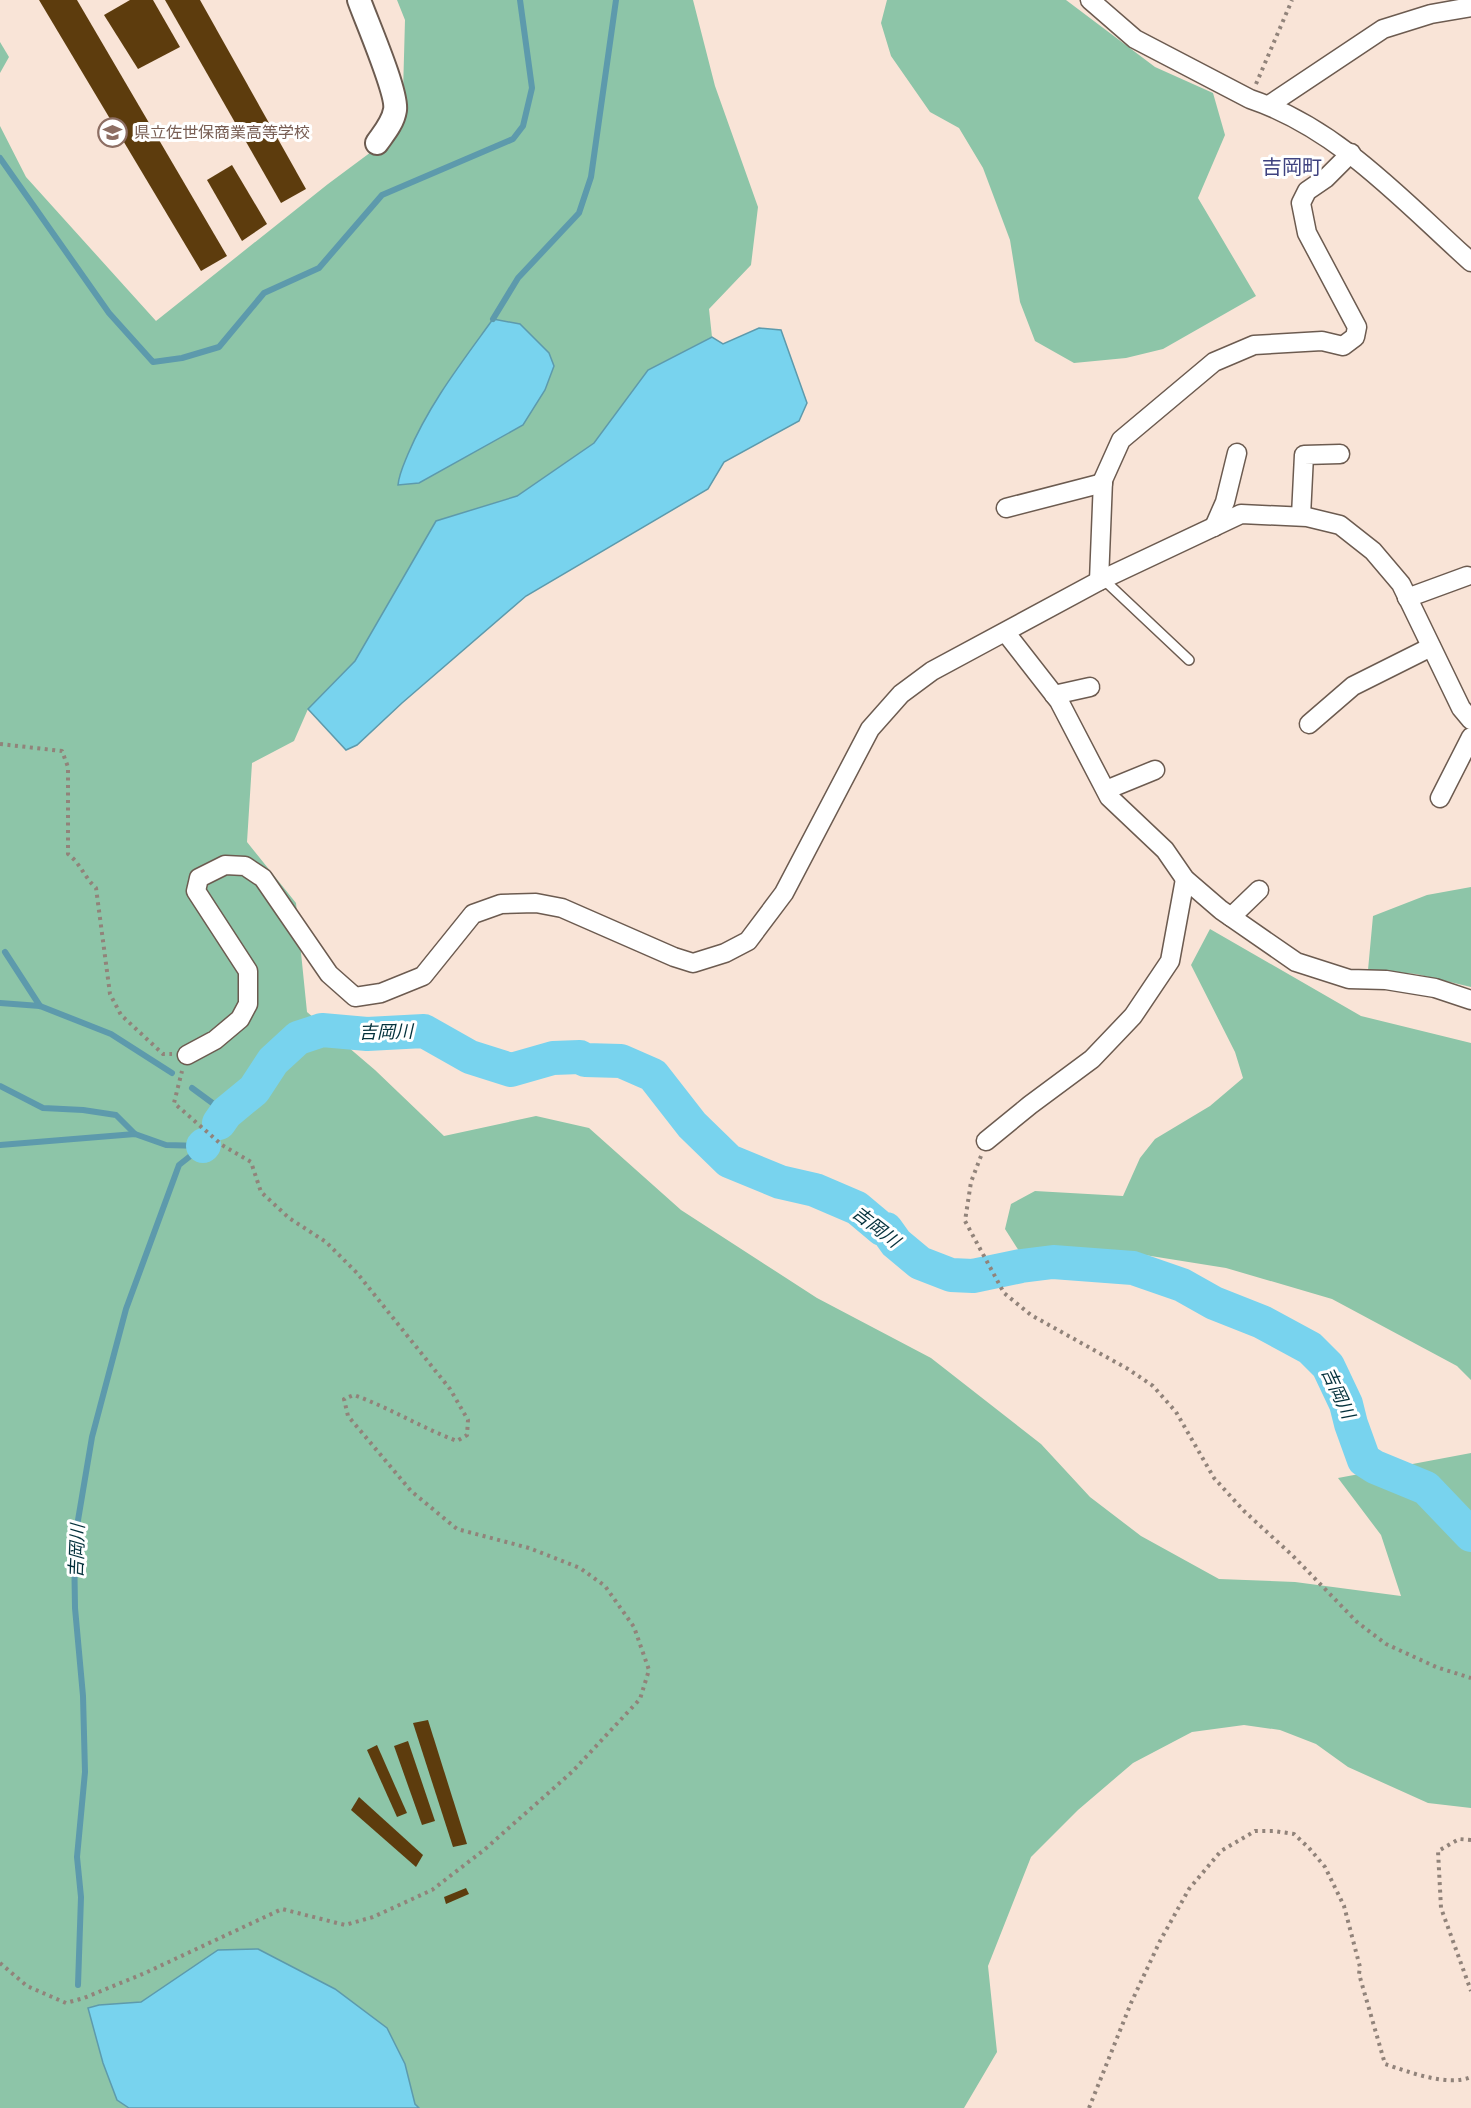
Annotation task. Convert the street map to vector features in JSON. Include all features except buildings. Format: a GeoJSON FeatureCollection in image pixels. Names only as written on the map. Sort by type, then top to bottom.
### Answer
{"type":"FeatureCollection","features":[{"type":"Feature","properties":{"kind":"street"},"geometry":{"type":"LineString","coordinates":[[359,0],[390,83],[396,108],[391,123],[377,143]]}},
{"type":"Feature","properties":{"kind":"street"},"geometry":{"type":"LineString","coordinates":[[1090,0],[1135,39],[1250,99],[1269,105],[1324,135],[1351,153],[1471,262]]}},
{"type":"Feature","properties":{"kind":"street"},"geometry":{"type":"LineString","coordinates":[[1269,105],[1383,29],[1431,14],[1471,7]]}},
{"type":"Feature","properties":{"kind":"street"},"geometry":{"type":"LineString","coordinates":[[1101,580],[1103,483],[1111,459],[1121,440],[1214,362],[1254,345],[1322,341],[1343,346],[1355,337],[1357,327],[1307,233],[1301,203],[1307,191],[1326,178],[1351,153]]}},
{"type":"Feature","properties":{"kind":"street"},"geometry":{"type":"LineString","coordinates":[[1214,527],[1225,502],[1237,453]]}},
{"type":"Feature","properties":{"kind":"street"},"geometry":{"type":"LineString","coordinates":[[1301,516],[1304,455],[1340,454]]}},
{"type":"Feature","properties":{"kind":"street"},"geometry":{"type":"LineString","coordinates":[[1006,508],[1103,483]]}},
{"type":"Feature","properties":{"kind":"street"},"geometry":{"type":"LineString","coordinates":[[187,1055],[215,1040],[240,1019],[248,1004],[248,971],[196,891],[199,878],[225,865],[245,866],[262,878],[329,974],[355,997],[381,993],[423,976],[473,914],[501,904],[536,903],[562,908],[674,957],[693,963],[725,953],[748,941],[784,893],[870,729],[901,694],[932,671],[1101,580],[1241,514],[1301,516],[1340,525],[1373,551],[1401,584],[1461,708],[1471,720]]}},
{"type":"Feature","properties":{"kind":"street"},"geometry":{"type":"LineString","coordinates":[[1407,598],[1467,576]]}},
{"type":"Feature","properties":{"kind":"street"},"geometry":{"type":"LineString","coordinates":[[1006,633],[1059,702],[1109,797],[1165,850],[1185,879],[1231,917],[1296,962],[1349,979],[1386,980],[1435,988],[1471,1000]]}},
{"type":"Feature","properties":{"kind":"street"},"geometry":{"type":"LineString","coordinates":[[1309,724],[1353,686],[1431,647]]}},
{"type":"Feature","properties":{"kind":"street"},"geometry":{"type":"LineString","coordinates":[[1054,695],[1090,687]]}},
{"type":"Feature","properties":{"kind":"street"},"geometry":{"type":"LineString","coordinates":[[1440,798],[1471,737]]}},
{"type":"Feature","properties":{"kind":"street"},"geometry":{"type":"LineString","coordinates":[[1106,790],[1155,770]]}},
{"type":"Feature","properties":{"kind":"street"},"geometry":{"type":"LineString","coordinates":[[986,1142],[1030,1105],[1092,1059],[1133,1016],[1170,961],[1185,879]]}},
{"type":"Feature","properties":{"kind":"street"},"geometry":{"type":"LineString","coordinates":[[1231,917],[1259,890]]}},
{"type":"Feature","properties":{"kind":"lane"},"geometry":{"type":"LineString","coordinates":[[1101,580],[1189,660]]}},
{"type":"Feature","properties":{"kind":"path"},"geometry":{"type":"LineString","coordinates":[[1250,99],[1292,0]]}},
{"type":"Feature","properties":{"kind":"path"},"geometry":{"type":"LineString","coordinates":[[0,744],[62,751],[68,767],[68,854],[79,863],[85,877],[96,888],[110,994],[121,1015],[163,1054],[187,1055],[174,1103],[222,1144],[251,1162],[261,1192],[289,1218],[326,1242],[357,1273],[450,1389],[468,1420],[468,1435],[457,1441],[379,1404],[354,1395],[344,1398],[348,1416],[411,1491],[457,1529],[539,1552],[580,1568],[605,1586],[634,1627],[648,1670],[640,1699],[572,1772],[484,1850],[432,1890],[374,1917],[345,1924],[282,1910],[145,1973],[66,2003],[27,1986],[0,1963]]}},
{"type":"Feature","properties":{"kind":"path"},"geometry":{"type":"LineString","coordinates":[[986,1142],[971,1182],[965,1221],[1004,1293],[1031,1315],[1153,1386],[1176,1412],[1214,1478],[1244,1511],[1293,1556],[1357,1622],[1386,1644],[1436,1667],[1471,1678]]}},
{"type":"Feature","properties":{"kind":"path"},"geometry":{"type":"LineString","coordinates":[[1089,2108],[1131,2003],[1160,1941],[1189,1888],[1221,1851],[1255,1831],[1294,1834],[1325,1867],[1344,1906],[1360,1967],[1359,1974],[1385,2064],[1416,2075],[1461,2082],[1471,2077]]}},
{"type":"Feature","properties":{"kind":"path"},"geometry":{"type":"LineString","coordinates":[[1471,1840],[1459,1839],[1438,1851],[1441,1908],[1471,1991]]}},
{"type":"Feature","properties":{"kind":"green space"},"geometry":{"type":"Polygon","coordinates":[[[397,0],[693,0],[715,86],[758,207],[751,265],[709,309],[712,337],[648,370],[594,443],[517,496],[436,521],[355,661],[308,709],[294,741],[252,763],[247,842],[296,903],[307,1012],[375,1070],[444,1136],[536,1116],[589,1128],[681,1210],[817,1298],[931,1358],[1041,1444],[1090,1497],[1141,1536],[1219,1579],[1295,1582],[1401,1596],[1381,1535],[1338,1478],[1471,1453],[1471,1808],[1428,1803],[1348,1767],[1316,1744],[1280,1730],[1244,1725],[1192,1732],[1133,1763],[1078,1810],[1031,1857],[988,1966],[997,2052],[964,2108],[0,2108],[0,126],[26,177],[156,321],[328,184],[402,129],[405,20],[397,0]]]}},
{"type":"Feature","properties":{"kind":"green space"},"geometry":{"type":"Polygon","coordinates":[[[887,0],[1066,0],[1155,67],[1213,93],[1225,135],[1198,198],[1256,296],[1163,349],[1126,358],[1074,363],[1035,341],[1020,302],[1010,240],[983,168],[959,128],[930,112],[891,56],[881,23],[887,0]]]}},
{"type":"Feature","properties":{"kind":"green space"},"geometry":{"type":"Polygon","coordinates":[[[0,42],[9,57],[0,73],[0,42]]]}},
{"type":"Feature","properties":{"kind":"green space"},"geometry":{"type":"Polygon","coordinates":[[[1471,887],[1471,987],[1416,974],[1368,970],[1373,916],[1427,895],[1471,887]]]}},
{"type":"Feature","properties":{"kind":"green space"},"geometry":{"type":"Polygon","coordinates":[[[1210,929],[1361,1016],[1471,1043],[1471,1380],[1457,1366],[1332,1299],[1226,1268],[1132,1253],[1069,1261],[1019,1251],[1005,1229],[1011,1204],[1035,1191],[1123,1196],[1140,1158],[1155,1139],[1210,1106],[1243,1078],[1235,1052],[1191,965],[1210,929]]]}},
{"type":"Feature","properties":{"kind":"water"},"geometry":{"type":"Polygon","coordinates":[[[493,319],[520,324],[549,353],[554,366],[545,390],[523,425],[419,483],[398,485],[408,454],[426,418],[493,319]]]}},
{"type":"Feature","properties":{"kind":"water"},"geometry":{"type":"Polygon","coordinates":[[[759,328],[781,330],[807,403],[799,421],[724,462],[708,489],[526,596],[357,745],[346,750],[308,709],[355,661],[436,521],[517,496],[594,443],[648,370],[712,337],[723,344],[759,328]]]}},
{"type":"Feature","properties":{"kind":"water"},"geometry":{"type":"Polygon","coordinates":[[[258,1949],[335,1989],[387,2028],[405,2064],[415,2104],[419,2108],[129,2108],[117,2100],[103,2063],[88,2008],[141,2002],[218,1950],[258,1949]]]}},
{"type":"Feature","properties":{"kind":"waterway"},"geometry":{"type":"LineString","coordinates":[[0,158],[109,313],[153,362],[182,358],[219,347],[264,293],[319,268],[382,195],[513,139],[523,126],[532,88],[520,0]]}},
{"type":"Feature","properties":{"kind":"waterway"},"geometry":{"type":"LineString","coordinates":[[493,319],[518,278],[579,213],[591,177],[616,0]]}},
{"type":"Feature","properties":{"kind":"waterway"},"geometry":{"type":"LineString","coordinates":[[5,952],[40,1006]]}},
{"type":"Feature","properties":{"kind":"waterway"},"geometry":{"type":"LineString","coordinates":[[0,1003],[40,1006],[111,1034],[172,1073]]}},
{"type":"Feature","properties":{"kind":"waterway","name":"吉岡川"},"geometry":{"type":"LineString","coordinates":[[219,1123],[226,1113],[254,1090],[273,1061],[298,1038],[322,1030],[367,1034],[424,1031],[470,1057],[511,1070],[553,1058],[580,1057],[585,1060],[621,1061],[653,1075],[692,1125],[729,1161],[780,1182],[815,1190],[857,1208],[882,1229],[886,1229],[896,1243],[920,1263],[951,1275],[973,1276],[1053,1262],[1133,1268],[1182,1285],[1214,1303],[1262,1322],[1310,1348],[1328,1366],[1346,1404],[1364,1460],[1375,1467],[1426,1488],[1471,1535]]}},
{"type":"Feature","properties":{"kind":"waterway"},"geometry":{"type":"LineString","coordinates":[[0,1086],[43,1108],[83,1110],[116,1115],[135,1134]]}},
{"type":"Feature","properties":{"kind":"waterway"},"geometry":{"type":"LineString","coordinates":[[192,1088],[226,1113]]}},
{"type":"Feature","properties":{"kind":"waterway"},"geometry":{"type":"LineString","coordinates":[[0,1145],[135,1134],[166,1145],[202,1146]]}},
{"type":"Feature","properties":{"kind":"waterway","name":"吉岡川"},"geometry":{"type":"LineString","coordinates":[[78,1985],[81,1897],[77,1857],[85,1772],[83,1696],[75,1608],[74,1544],[92,1437],[126,1309],[179,1165],[203,1146]]}},
{"type":"Feature","properties":{"kind":"place","name":"県立佐世保商業高等学校"},"geometry":{"type":"Point","coordinates":[113,132]}},
{"type":"Feature","properties":{"kind":"district","name":"吉岡町"},"geometry":{"type":"Point","coordinates":[1292,167]}}]}
